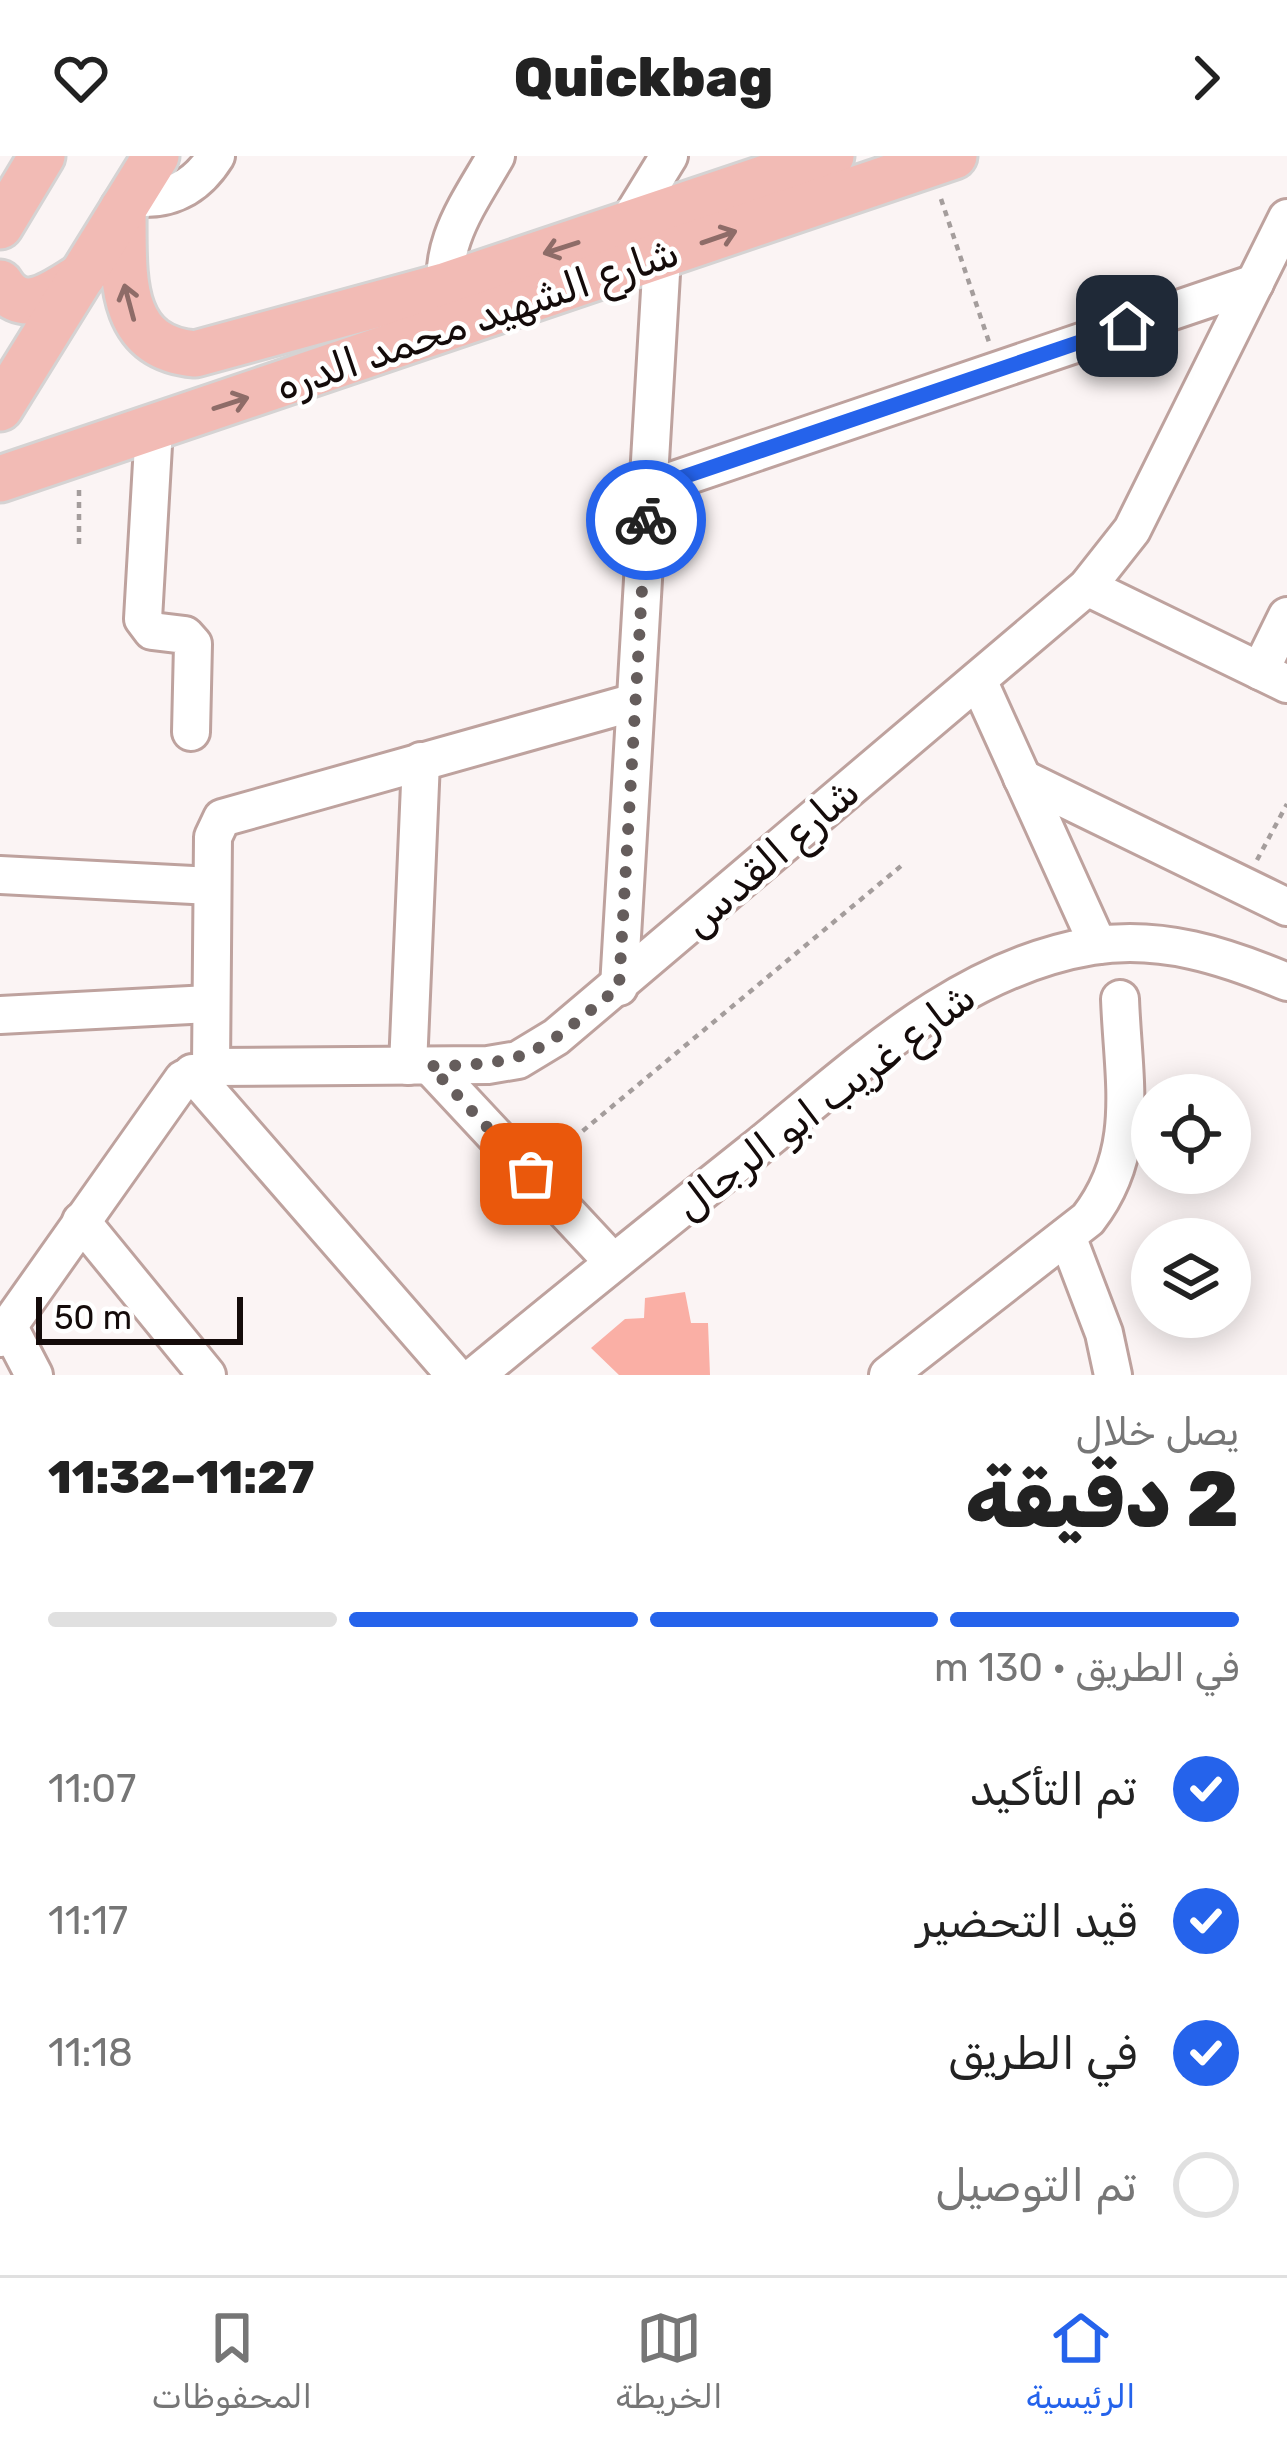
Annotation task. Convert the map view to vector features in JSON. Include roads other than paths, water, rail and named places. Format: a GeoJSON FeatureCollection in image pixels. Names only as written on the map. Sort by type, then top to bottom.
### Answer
{"type":"FeatureCollection","features":[{"type":"Feature","properties":{"kind":"main road"},"geometry":{"type":"LineString","coordinates":[[0,408],[156,156]]}},
{"type":"Feature","properties":{"kind":"main road","name":"شارع الشهيد محمد الدره"},"geometry":{"type":"LineString","coordinates":[[0,479],[154,428],[449,307],[626,226],[830,156]]}},
{"type":"Feature","properties":{"kind":"main road","name":"شارع الشهيد محمد الدره"},"geometry":{"type":"LineString","coordinates":[[127,203],[126,304],[145,335],[177,353],[213,352],[449,307],[662,256],[941,160]]}},
{"type":"Feature","properties":{"kind":"main road"},"geometry":{"type":"LineString","coordinates":[[0,283],[15,299],[34,302],[83,275]]}},
{"type":"Feature","properties":{"kind":"street"},"geometry":{"type":"LineString","coordinates":[[127,203],[173,195],[200,178],[216,156]]}},
{"type":"Feature","properties":{"kind":"street"},"geometry":{"type":"LineString","coordinates":[[626,226],[669,156]]}},
{"type":"Feature","properties":{"kind":"street"},"geometry":{"type":"LineString","coordinates":[[449,307],[451,237],[483,160]]}},
{"type":"Feature","properties":{"kind":"street","name":"شارع القدس"},"geometry":{"type":"LineString","coordinates":[[202,1070],[518,1060],[544,1046],[1087,587],[1132,530],[1287,218]]}},
{"type":"Feature","properties":{"kind":"street"},"geometry":{"type":"LineString","coordinates":[[619,987],[662,256]]}},
{"type":"Feature","properties":{"kind":"street"},"geometry":{"type":"LineString","coordinates":[[648,489],[1255,283]]}},
{"type":"Feature","properties":{"kind":"street"},"geometry":{"type":"LineString","coordinates":[[154,428],[143,619],[152,631],[185,634],[194,644],[191,732]]}},
{"type":"Feature","properties":{"kind":"street"},"geometry":{"type":"LineString","coordinates":[[1087,587],[1274,677],[1287,616]]}},
{"type":"Feature","properties":{"kind":"street"},"geometry":{"type":"LineString","coordinates":[[978,680],[1098,945]]}},
{"type":"Feature","properties":{"kind":"street"},"geometry":{"type":"LineString","coordinates":[[455,1375],[202,1070],[209,1004],[214,830],[222,818],[635,702]]}},
{"type":"Feature","properties":{"kind":"street"},"geometry":{"type":"LineString","coordinates":[[421,761],[419,1066],[531,1174],[613,1262]]}},
{"type":"Feature","properties":{"kind":"street"},"geometry":{"type":"LineString","coordinates":[[1022,778],[1287,908]]}},
{"type":"Feature","properties":{"kind":"street"},"geometry":{"type":"LineString","coordinates":[[0,875],[212,886]]}},
{"type":"Feature","properties":{"kind":"street","name":"شارع غريب ابو الرجال"},"geometry":{"type":"LineString","coordinates":[[476,1375],[934,1011],[1015,966],[1098,945],[1202,951],[1287,982]]}},
{"type":"Feature","properties":{"kind":"street"},"geometry":{"type":"LineString","coordinates":[[889,1375],[1067,1236],[1101,1203],[1126,1142],[1120,999]]}},
{"type":"Feature","properties":{"kind":"street"},"geometry":{"type":"LineString","coordinates":[[0,1015],[209,1004]]}},
{"type":"Feature","properties":{"kind":"street"},"geometry":{"type":"LineString","coordinates":[[34,1375],[4,1332],[166,1095],[202,1070]]}},
{"type":"Feature","properties":{"kind":"street"},"geometry":{"type":"LineString","coordinates":[[81,1221],[207,1375]]}},
{"type":"Feature","properties":{"kind":"street"},"geometry":{"type":"LineString","coordinates":[[1067,1236],[1104,1333],[1112,1375]]}}]}
